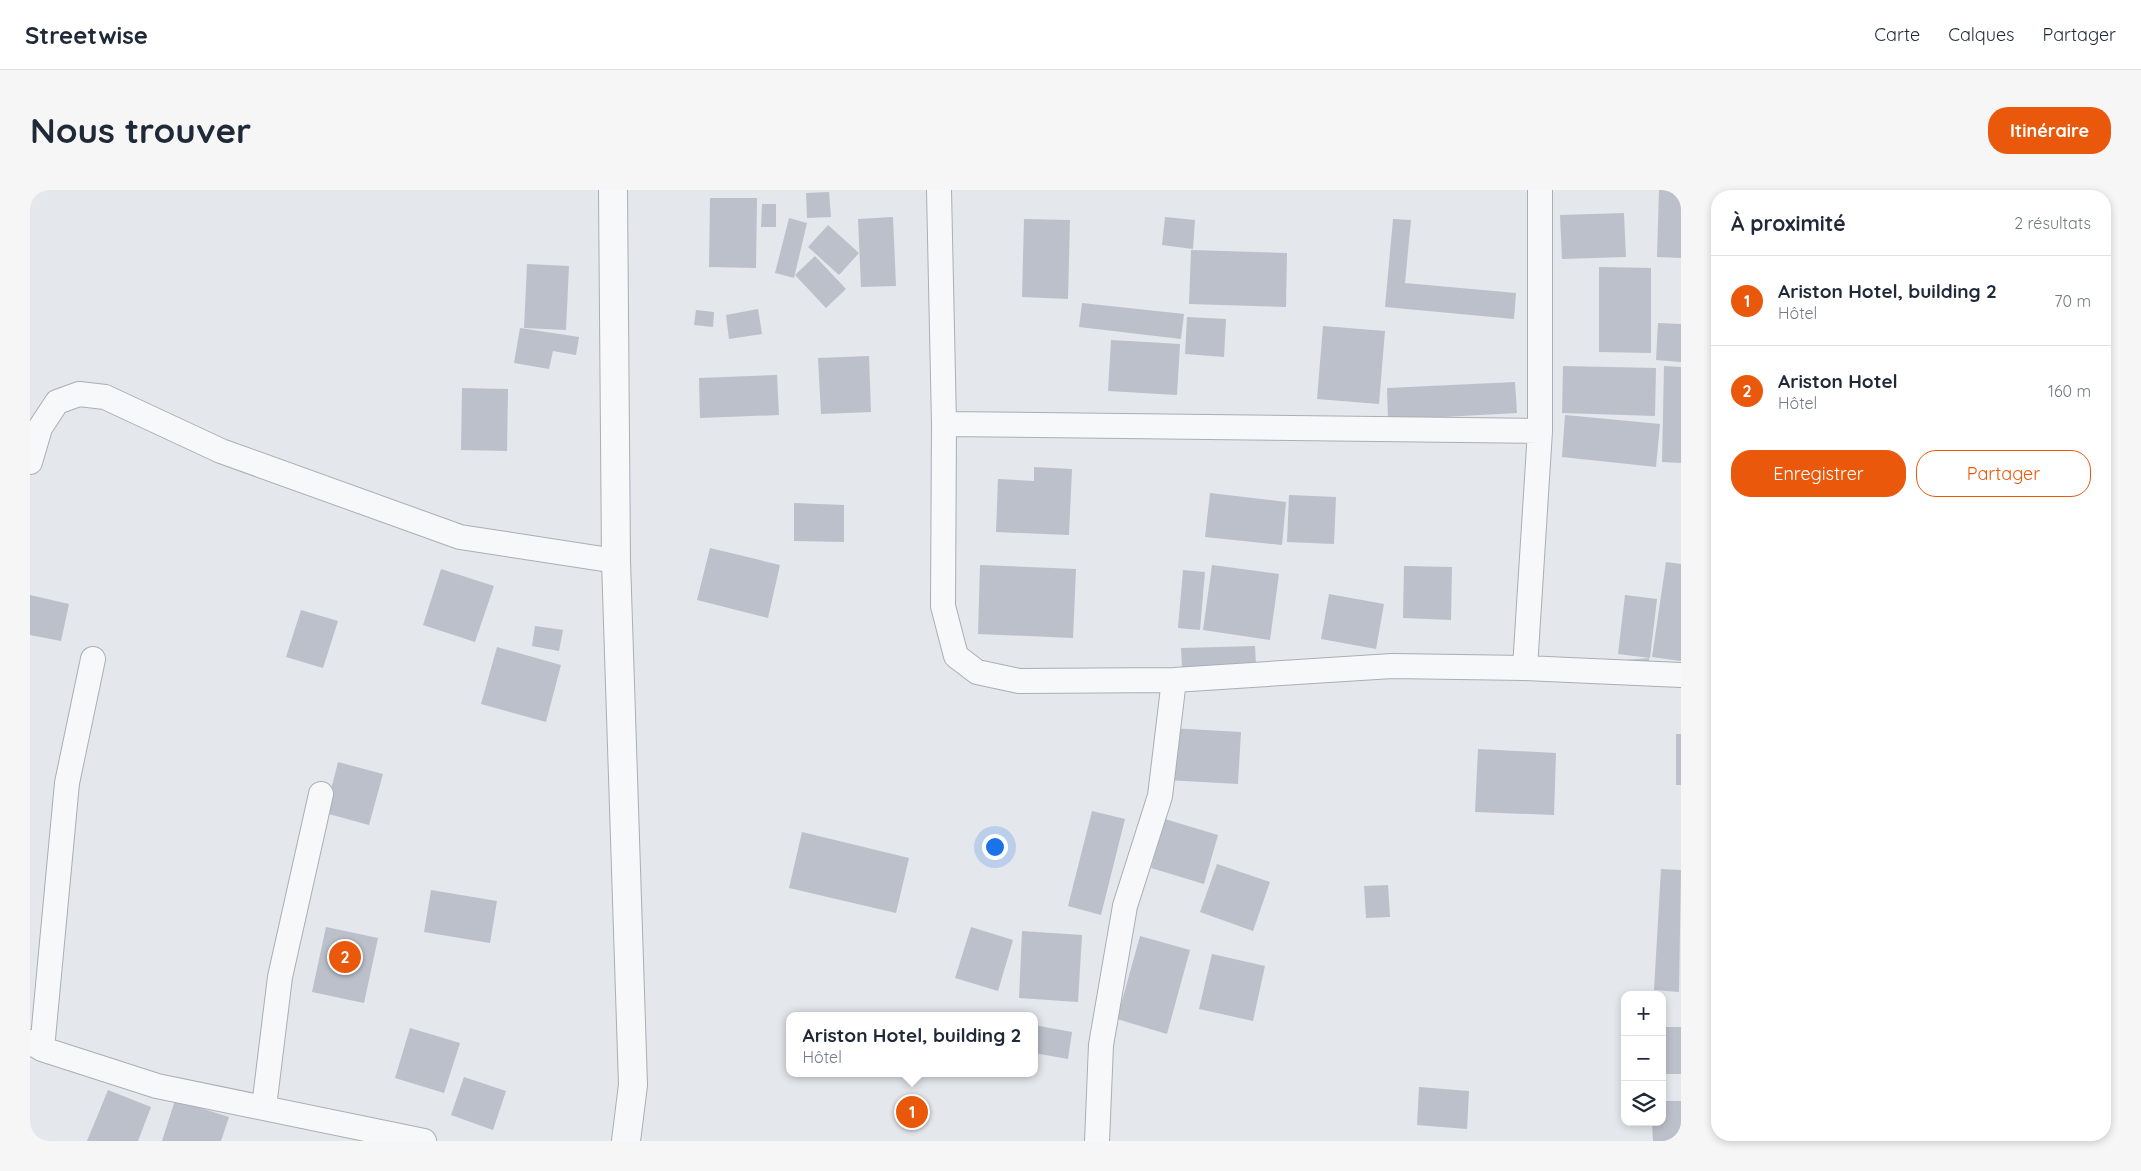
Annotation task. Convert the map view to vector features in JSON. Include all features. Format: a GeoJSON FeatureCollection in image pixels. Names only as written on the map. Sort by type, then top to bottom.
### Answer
{"type":"FeatureCollection","features":[{"type":"Feature","properties":{"kind":"street"},"geometry":{"type":"LineString","coordinates":[[613,190],[616,561],[633,1085],[626,1141]]}},
{"type":"Feature","properties":{"kind":"street"},"geometry":{"type":"LineString","coordinates":[[939,190],[944,424],[942,606],[956,656],[977,672],[1019,681],[1174,680],[1392,666],[1525,668],[1681,675]]}},
{"type":"Feature","properties":{"kind":"street"},"geometry":{"type":"LineString","coordinates":[[1525,668],[1540,431],[1540,190]]}},
{"type":"Feature","properties":{"kind":"street"},"geometry":{"type":"LineString","coordinates":[[30,462],[40,428],[57,402],[79,394],[104,397],[221,451],[460,537],[616,561]]}},
{"type":"Feature","properties":{"kind":"street"},"geometry":{"type":"LineString","coordinates":[[944,424],[1540,431]]}},
{"type":"Feature","properties":{"kind":"street"},"geometry":{"type":"LineString","coordinates":[[93,659],[68,783],[36,1046],[157,1086],[424,1141]]}},
{"type":"Feature","properties":{"kind":"street"},"geometry":{"type":"LineString","coordinates":[[1096,1141],[1101,1045],[1125,906],[1160,796],[1174,680]]}},
{"type":"Feature","properties":{"kind":"street"},"geometry":{"type":"LineString","coordinates":[[264,1107],[280,977],[321,794]]}},
{"type":"Feature","properties":{"kind":"building"},"geometry":{"type":"Polygon","coordinates":[[[1659,190],[1681,190],[1681,258],[1657,257],[1659,190]]]}},
{"type":"Feature","properties":{"kind":"building"},"geometry":{"type":"Polygon","coordinates":[[[829,192],[831,217],[807,218],[806,193],[829,192]]]}},
{"type":"Feature","properties":{"kind":"building"},"geometry":{"type":"Polygon","coordinates":[[[710,198],[757,198],[756,268],[709,267],[710,198]]]}},
{"type":"Feature","properties":{"kind":"building"},"geometry":{"type":"Polygon","coordinates":[[[762,204],[776,204],[776,227],[761,227],[762,204]]]}},
{"type":"Feature","properties":{"kind":"building"},"geometry":{"type":"Polygon","coordinates":[[[1624,213],[1626,257],[1562,259],[1560,215],[1624,213]]]}},
{"type":"Feature","properties":{"kind":"building"},"geometry":{"type":"Polygon","coordinates":[[[893,217],[896,286],[861,287],[858,219],[893,217]]]}},
{"type":"Feature","properties":{"kind":"building"},"geometry":{"type":"Polygon","coordinates":[[[1165,217],[1195,220],[1193,249],[1162,245],[1165,217]]]}},
{"type":"Feature","properties":{"kind":"building"},"geometry":{"type":"Polygon","coordinates":[[[789,218],[807,223],[794,278],[775,273],[789,218]]]}},
{"type":"Feature","properties":{"kind":"building"},"geometry":{"type":"Polygon","coordinates":[[[1024,219],[1070,220],[1068,299],[1022,297],[1024,219]]]}},
{"type":"Feature","properties":{"kind":"building"},"geometry":{"type":"Polygon","coordinates":[[[1393,219],[1411,220],[1405,283],[1516,293],[1514,319],[1385,307],[1393,219]]]}},
{"type":"Feature","properties":{"kind":"building"},"geometry":{"type":"Polygon","coordinates":[[[828,225],[859,253],[839,275],[808,247],[828,225]]]}},
{"type":"Feature","properties":{"kind":"building"},"geometry":{"type":"Polygon","coordinates":[[[1191,250],[1287,253],[1286,307],[1189,304],[1191,250]]]}},
{"type":"Feature","properties":{"kind":"building"},"geometry":{"type":"Polygon","coordinates":[[[815,256],[846,289],[826,308],[795,275],[815,256]]]}},
{"type":"Feature","properties":{"kind":"building"},"geometry":{"type":"Polygon","coordinates":[[[527,264],[569,266],[566,330],[524,328],[527,264]]]}},
{"type":"Feature","properties":{"kind":"building"},"geometry":{"type":"Polygon","coordinates":[[[1599,267],[1651,268],[1651,353],[1599,352],[1599,267]]]}},
{"type":"Feature","properties":{"kind":"building"},"geometry":{"type":"Polygon","coordinates":[[[1082,303],[1184,314],[1181,339],[1079,327],[1082,303]]]}},
{"type":"Feature","properties":{"kind":"building"},"geometry":{"type":"Polygon","coordinates":[[[758,309],[762,334],[729,339],[726,315],[758,309]]]}},
{"type":"Feature","properties":{"kind":"building"},"geometry":{"type":"Polygon","coordinates":[[[696,310],[714,312],[713,327],[694,325],[696,310]]]}},
{"type":"Feature","properties":{"kind":"building"},"geometry":{"type":"Polygon","coordinates":[[[1187,317],[1226,319],[1224,357],[1185,354],[1187,317]]]}},
{"type":"Feature","properties":{"kind":"building"},"geometry":{"type":"Polygon","coordinates":[[[1658,323],[1681,324],[1681,362],[1656,360],[1658,323]]]}},
{"type":"Feature","properties":{"kind":"building"},"geometry":{"type":"Polygon","coordinates":[[[1323,326],[1385,331],[1379,404],[1317,399],[1323,326]]]}},
{"type":"Feature","properties":{"kind":"building"},"geometry":{"type":"Polygon","coordinates":[[[520,328],[579,337],[576,355],[553,351],[549,369],[514,363],[520,328]]]}},
{"type":"Feature","properties":{"kind":"building"},"geometry":{"type":"Polygon","coordinates":[[[1111,340],[1180,344],[1177,395],[1108,391],[1111,340]]]}},
{"type":"Feature","properties":{"kind":"building"},"geometry":{"type":"Polygon","coordinates":[[[869,356],[871,412],[821,414],[818,358],[869,356]]]}},
{"type":"Feature","properties":{"kind":"building"},"geometry":{"type":"Polygon","coordinates":[[[1563,366],[1656,368],[1655,416],[1562,413],[1563,366]]]}},
{"type":"Feature","properties":{"kind":"building"},"geometry":{"type":"Polygon","coordinates":[[[1664,366],[1681,367],[1681,463],[1662,462],[1664,366]]]}},
{"type":"Feature","properties":{"kind":"building"},"geometry":{"type":"Polygon","coordinates":[[[777,375],[779,415],[700,418],[699,378],[777,375]]]}},
{"type":"Feature","properties":{"kind":"building"},"geometry":{"type":"Polygon","coordinates":[[[1515,382],[1517,413],[1388,420],[1387,388],[1515,382]]]}},
{"type":"Feature","properties":{"kind":"building"},"geometry":{"type":"Polygon","coordinates":[[[462,388],[508,389],[507,451],[461,450],[462,388]]]}},
{"type":"Feature","properties":{"kind":"building"},"geometry":{"type":"Polygon","coordinates":[[[1565,415],[1660,424],[1656,467],[1562,457],[1565,415]]]}},
{"type":"Feature","properties":{"kind":"building"},"geometry":{"type":"Polygon","coordinates":[[[1034,467],[1072,469],[1069,535],[996,532],[998,479],[1034,481],[1034,467]]]}},
{"type":"Feature","properties":{"kind":"building"},"geometry":{"type":"Polygon","coordinates":[[[1210,493],[1286,502],[1282,545],[1205,537],[1210,493]]]}},
{"type":"Feature","properties":{"kind":"building"},"geometry":{"type":"Polygon","coordinates":[[[1289,495],[1336,497],[1334,544],[1287,542],[1289,495]]]}},
{"type":"Feature","properties":{"kind":"building"},"geometry":{"type":"Polygon","coordinates":[[[794,503],[844,505],[844,542],[794,541],[794,503]]]}},
{"type":"Feature","properties":{"kind":"building"},"geometry":{"type":"Polygon","coordinates":[[[710,548],[780,565],[768,618],[697,600],[710,548]]]}},
{"type":"Feature","properties":{"kind":"building"},"geometry":{"type":"Polygon","coordinates":[[[1666,562],[1681,564],[1681,661],[1652,657],[1666,562]]]}},
{"type":"Feature","properties":{"kind":"building"},"geometry":{"type":"Polygon","coordinates":[[[980,565],[1076,569],[1073,638],[978,634],[980,565]]]}},
{"type":"Feature","properties":{"kind":"building"},"geometry":{"type":"Polygon","coordinates":[[[1212,565],[1279,574],[1270,640],[1203,630],[1212,565]]]}},
{"type":"Feature","properties":{"kind":"building"},"geometry":{"type":"Polygon","coordinates":[[[1404,566],[1452,567],[1451,620],[1403,618],[1404,566]]]}},
{"type":"Feature","properties":{"kind":"building"},"geometry":{"type":"Polygon","coordinates":[[[441,569],[494,586],[475,642],[423,625],[441,569]]]}},
{"type":"Feature","properties":{"kind":"building"},"geometry":{"type":"Polygon","coordinates":[[[1183,570],[1205,572],[1200,630],[1178,628],[1183,570]]]}},
{"type":"Feature","properties":{"kind":"building"},"geometry":{"type":"Polygon","coordinates":[[[1329,594],[1384,604],[1376,649],[1321,639],[1329,594]]]}},
{"type":"Feature","properties":{"kind":"building"},"geometry":{"type":"Polygon","coordinates":[[[30,595],[69,604],[61,641],[30,635],[30,595]]]}},
{"type":"Feature","properties":{"kind":"building"},"geometry":{"type":"Polygon","coordinates":[[[1625,595],[1657,599],[1650,658],[1618,654],[1625,595]]]}},
{"type":"Feature","properties":{"kind":"building"},"geometry":{"type":"Polygon","coordinates":[[[301,610],[338,621],[323,668],[286,657],[301,610]]]}},
{"type":"Feature","properties":{"kind":"building"},"geometry":{"type":"Polygon","coordinates":[[[535,626],[563,630],[559,651],[532,646],[535,626]]]}},
{"type":"Feature","properties":{"kind":"building"},"geometry":{"type":"Polygon","coordinates":[[[1255,646],[1256,665],[1182,667],[1181,648],[1255,646]]]}},
{"type":"Feature","properties":{"kind":"building"},"geometry":{"type":"Polygon","coordinates":[[[497,647],[561,665],[546,722],[481,704],[497,647]]]}},
{"type":"Feature","properties":{"kind":"building"},"geometry":{"type":"Polygon","coordinates":[[[1649,658],[1650,671],[1626,673],[1625,660],[1649,658]]]}},
{"type":"Feature","properties":{"kind":"building"},"geometry":{"type":"Polygon","coordinates":[[[1169,728],[1241,732],[1238,784],[1166,780],[1169,728]]]}},
{"type":"Feature","properties":{"kind":"building"},"geometry":{"type":"Polygon","coordinates":[[[1676,734],[1681,734],[1681,785],[1676,785],[1676,734]]]}},
{"type":"Feature","properties":{"kind":"building"},"geometry":{"type":"Polygon","coordinates":[[[1478,749],[1556,753],[1554,815],[1475,812],[1478,749]]]}},
{"type":"Feature","properties":{"kind":"building"},"geometry":{"type":"Polygon","coordinates":[[[338,762],[383,774],[369,825],[325,813],[338,762]]]}},
{"type":"Feature","properties":{"kind":"building"},"geometry":{"type":"Polygon","coordinates":[[[1092,811],[1125,819],[1101,915],[1068,906],[1092,811]]]}},
{"type":"Feature","properties":{"kind":"building"},"geometry":{"type":"Polygon","coordinates":[[[1165,819],[1218,835],[1204,884],[1151,868],[1165,819]]]}},
{"type":"Feature","properties":{"kind":"building"},"geometry":{"type":"Polygon","coordinates":[[[802,832],[909,858],[896,913],[789,888],[802,832]]]}},
{"type":"Feature","properties":{"kind":"building"},"geometry":{"type":"Polygon","coordinates":[[[1217,864],[1270,882],[1253,931],[1200,912],[1217,864]]]}},
{"type":"Feature","properties":{"kind":"building"},"geometry":{"type":"Polygon","coordinates":[[[1661,869],[1681,870],[1679,992],[1654,990],[1661,869]]]}},
{"type":"Feature","properties":{"kind":"building"},"geometry":{"type":"Polygon","coordinates":[[[1388,885],[1390,917],[1366,918],[1364,886],[1388,885]]]}},
{"type":"Feature","properties":{"kind":"building"},"geometry":{"type":"Polygon","coordinates":[[[431,890],[497,901],[490,943],[424,932],[431,890]]]}},
{"type":"Feature","properties":{"kind":"building"},"geometry":{"type":"Polygon","coordinates":[[[326,927],[378,938],[364,1003],[312,992],[326,927]]]}},
{"type":"Feature","properties":{"kind":"building"},"geometry":{"type":"Polygon","coordinates":[[[971,927],[1013,940],[998,991],[955,978],[971,927]]]}},
{"type":"Feature","properties":{"kind":"building"},"geometry":{"type":"Polygon","coordinates":[[[1022,931],[1082,935],[1078,1002],[1019,998],[1022,931]]]}},
{"type":"Feature","properties":{"kind":"building"},"geometry":{"type":"Polygon","coordinates":[[[1140,936],[1190,950],[1167,1034],[1117,1019],[1140,936]]]}},
{"type":"Feature","properties":{"kind":"building"},"geometry":{"type":"Polygon","coordinates":[[[1212,954],[1265,966],[1253,1021],[1199,1009],[1212,954]]]}},
{"type":"Feature","properties":{"kind":"building"},"geometry":{"type":"Polygon","coordinates":[[[1038,1026],[1072,1032],[1068,1059],[1038,1054],[1038,1026]]]}},
{"type":"Feature","properties":{"kind":"building"},"geometry":{"type":"Polygon","coordinates":[[[1666,1027],[1681,1027],[1681,1074],[1666,1074],[1666,1027]]]}},
{"type":"Feature","properties":{"kind":"building"},"geometry":{"type":"Polygon","coordinates":[[[410,1028],[460,1043],[444,1093],[395,1078],[410,1028]]]}},
{"type":"Feature","properties":{"kind":"building"},"geometry":{"type":"Polygon","coordinates":[[[464,1077],[506,1091],[493,1130],[451,1115],[464,1077]]]}},
{"type":"Feature","properties":{"kind":"building"},"geometry":{"type":"Polygon","coordinates":[[[1419,1087],[1469,1091],[1467,1129],[1417,1125],[1419,1087]]]}},
{"type":"Feature","properties":{"kind":"building"},"geometry":{"type":"Polygon","coordinates":[[[108,1090],[151,1107],[138,1141],[87,1141],[108,1090]]]}},
{"type":"Feature","properties":{"kind":"building"},"geometry":{"type":"Polygon","coordinates":[[[175,1100],[229,1117],[221,1141],[162,1141],[175,1100]]]}},
{"type":"Feature","properties":{"kind":"building"},"geometry":{"type":"Polygon","coordinates":[[[1666,1101],[1681,1101],[1681,1141],[1653,1141],[1652,1126],[1666,1126],[1666,1101]]]}},
{"type":"Feature","properties":{"kind":"place","name":"Ariston Hotel"},"geometry":{"type":"Point","coordinates":[345,957]}},
{"type":"Feature","properties":{"kind":"place","name":"Ariston Hotel, building 2"},"geometry":{"type":"Point","coordinates":[912,1112]}}]}
